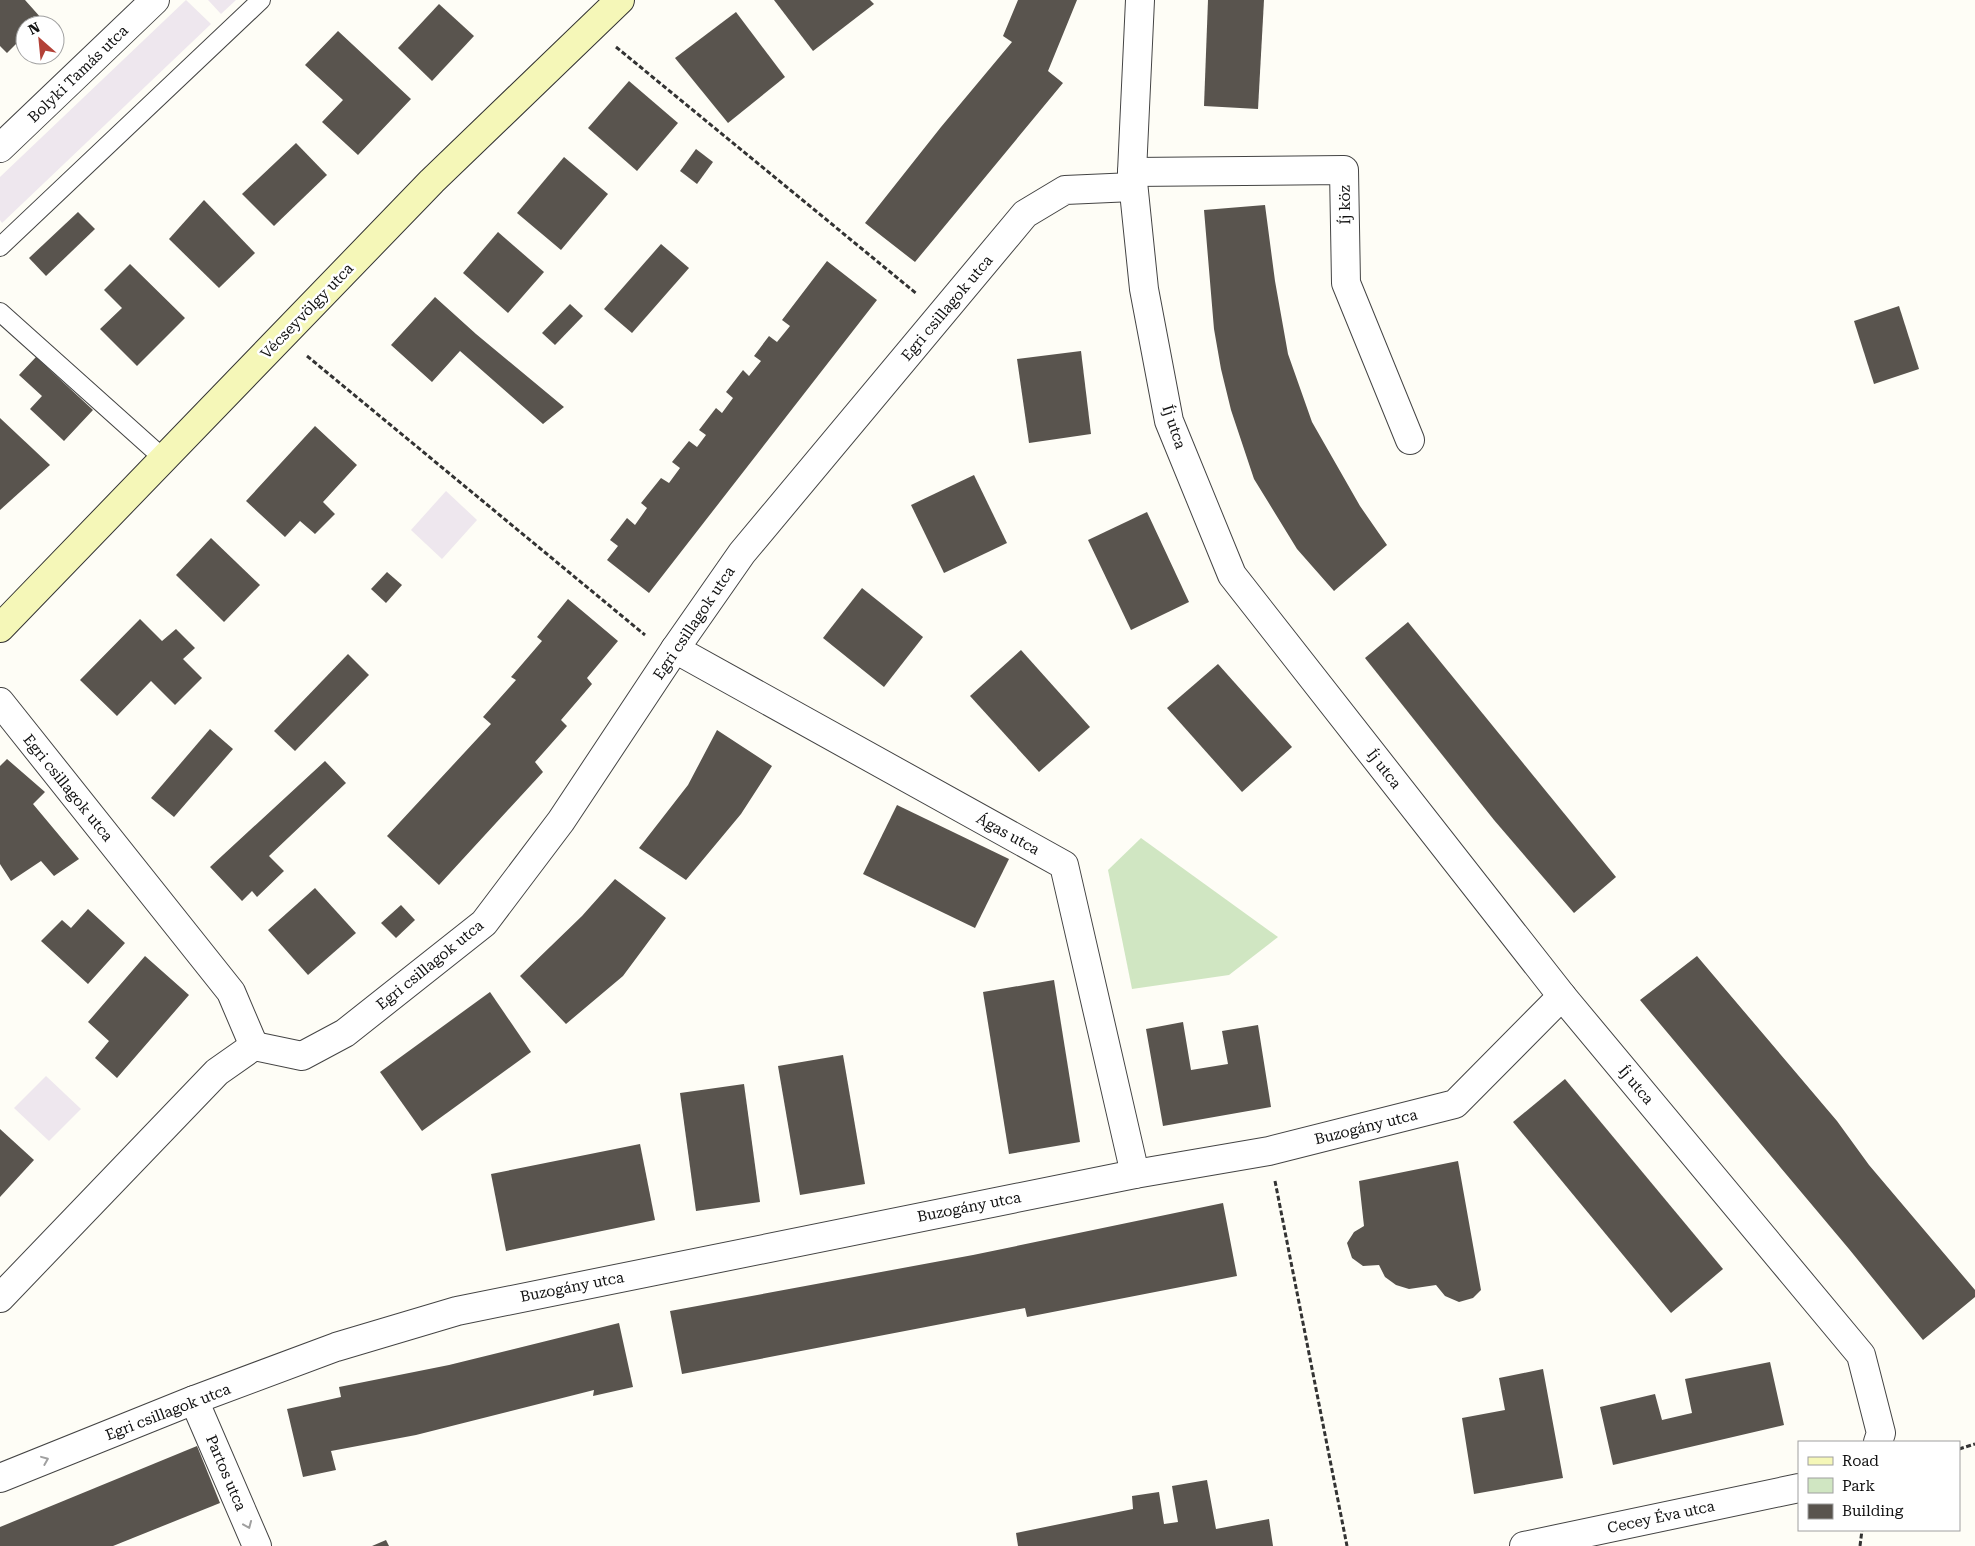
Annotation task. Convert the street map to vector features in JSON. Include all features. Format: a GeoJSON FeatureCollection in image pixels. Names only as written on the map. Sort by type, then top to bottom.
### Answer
{"type":"FeatureCollection","features":[{"type":"Feature","properties":{"kind":"main road","name":"Vécseyvölgy utca"},"geometry":{"type":"LineString","coordinates":[[0,628],[432,181],[620,0]]}},
{"type":"Feature","properties":{"kind":"street","name":"Bolyki Tamás utca"},"geometry":{"type":"LineString","coordinates":[[0,148],[156,0]]}},
{"type":"Feature","properties":{"kind":"street","name":"Íj utca"},"geometry":{"type":"LineString","coordinates":[[1140,0],[1132,180],[1144,289],[1169,421],[1232,574],[1562,996],[1861,1355],[1879,1438]]}},
{"type":"Feature","properties":{"kind":"street","name":"Íj köz"},"geometry":{"type":"LineString","coordinates":[[1132,180],[1344,170],[1346,283],[1410,440]]}},
{"type":"Feature","properties":{"kind":"street","name":"Egri csillagok utca"},"geometry":{"type":"LineString","coordinates":[[0,702],[230,992],[254,1046],[302,1056],[345,1033],[484,923],[561,821],[675,649],[742,553],[1025,214],[1065,190],[1132,180]]}},
{"type":"Feature","properties":{"kind":"street","name":"Ágas utca"},"geometry":{"type":"LineString","coordinates":[[675,649],[1064,865],[1135,1174]]}},
{"type":"Feature","properties":{"kind":"street","name":"Buzogány utca"},"geometry":{"type":"LineString","coordinates":[[336,1347],[456,1311],[1135,1174],[1269,1151],[1455,1104],[1562,996]]}},
{"type":"Feature","properties":{"kind":"street"},"geometry":{"type":"LineString","coordinates":[[0,1298],[217,1072],[254,1046]]}},
{"type":"Feature","properties":{"kind":"street","name":"Egri csillagok utca"},"geometry":{"type":"LineString","coordinates":[[0,1478],[194,1400],[336,1347]]}},
{"type":"Feature","properties":{"kind":"street","name":"Partos utca"},"geometry":{"type":"LineString","coordinates":[[194,1400],[257,1546]]}},
{"type":"Feature","properties":{"kind":"street","name":"Cecey Éva utca"},"geometry":{"type":"LineString","coordinates":[[1524,1546],[1798,1488]]}},
{"type":"Feature","properties":{"kind":"lane"},"geometry":{"type":"LineString","coordinates":[[0,247],[261,0]]}},
{"type":"Feature","properties":{"kind":"lane"},"geometry":{"type":"LineString","coordinates":[[0,312],[163,458]]}},
{"type":"Feature","properties":{"kind":"path"},"geometry":{"type":"LineString","coordinates":[[591,26],[942,314]]}},
{"type":"Feature","properties":{"kind":"path"},"geometry":{"type":"LineString","coordinates":[[283,337],[647,636],[675,649]]}},
{"type":"Feature","properties":{"kind":"path"},"geometry":{"type":"LineString","coordinates":[[1269,1151],[1347,1546]]}},
{"type":"Feature","properties":{"kind":"path"},"geometry":{"type":"LineString","coordinates":[[1960,1448],[1975,1444]]}},
{"type":"Feature","properties":{"kind":"path"},"geometry":{"type":"LineString","coordinates":[[1860,1546],[1862,1531]]}},
{"type":"Feature","properties":{"kind":"shaded area"},"geometry":{"type":"Polygon","coordinates":[[[186,0],[211,24],[2,223],[0,220],[0,177],[186,0]]]}},
{"type":"Feature","properties":{"kind":"shaded area"},"geometry":{"type":"Polygon","coordinates":[[[208,0],[236,0],[221,14],[208,0]]]}},
{"type":"Feature","properties":{"kind":"shaded area"},"geometry":{"type":"Polygon","coordinates":[[[446,491],[477,520],[442,559],[411,530],[446,491]]]}},
{"type":"Feature","properties":{"kind":"shaded area"},"geometry":{"type":"Polygon","coordinates":[[[46,1076],[81,1109],[49,1141],[14,1108],[46,1076]]]}},
{"type":"Feature","properties":{"kind":"green space"},"geometry":{"type":"Polygon","coordinates":[[[1141,838],[1278,937],[1229,975],[1132,989],[1108,870],[1141,838]]]}},
{"type":"Feature","properties":{"kind":"building"},"geometry":{"type":"Polygon","coordinates":[[[0,0],[25,0],[38,15],[15,15],[15,45],[7,53],[0,46],[0,0]]]}},
{"type":"Feature","properties":{"kind":"building"},"geometry":{"type":"Polygon","coordinates":[[[774,0],[870,0],[874,4],[813,51],[774,0]]]}},
{"type":"Feature","properties":{"kind":"building"},"geometry":{"type":"Polygon","coordinates":[[[1018,0],[1077,0],[1048,71],[1063,83],[915,262],[865,223],[941,127],[1012,42],[1003,36],[1018,0]]]}},
{"type":"Feature","properties":{"kind":"building"},"geometry":{"type":"Polygon","coordinates":[[[1208,0],[1264,0],[1258,109],[1204,106],[1208,0]]]}},
{"type":"Feature","properties":{"kind":"building"},"geometry":{"type":"Polygon","coordinates":[[[439,4],[474,36],[432,81],[398,48],[439,4]]]}},
{"type":"Feature","properties":{"kind":"building"},"geometry":{"type":"Polygon","coordinates":[[[736,12],[785,77],[728,123],[675,58],[736,12]]]}},
{"type":"Feature","properties":{"kind":"building"},"geometry":{"type":"Polygon","coordinates":[[[338,31],[411,99],[358,155],[322,122],[343,100],[305,65],[338,31]]]}},
{"type":"Feature","properties":{"kind":"building"},"geometry":{"type":"Polygon","coordinates":[[[629,81],[678,123],[637,171],[588,128],[629,81]]]}},
{"type":"Feature","properties":{"kind":"building"},"geometry":{"type":"Polygon","coordinates":[[[296,143],[327,175],[274,226],[242,194],[296,143]]]}},
{"type":"Feature","properties":{"kind":"building"},"geometry":{"type":"Polygon","coordinates":[[[696,149],[713,162],[697,184],[680,171],[696,149]]]}},
{"type":"Feature","properties":{"kind":"building"},"geometry":{"type":"Polygon","coordinates":[[[564,157],[608,194],[561,250],[517,213],[564,157]]]}},
{"type":"Feature","properties":{"kind":"building"},"geometry":{"type":"Polygon","coordinates":[[[204,200],[255,253],[219,288],[169,239],[204,200]]]}},
{"type":"Feature","properties":{"kind":"building"},"geometry":{"type":"Polygon","coordinates":[[[1265,205],[1275,281],[1288,354],[1312,422],[1360,506],[1387,545],[1334,591],[1297,549],[1254,479],[1231,410],[1221,369],[1214,329],[1204,210],[1265,205]]]}},
{"type":"Feature","properties":{"kind":"building"},"geometry":{"type":"Polygon","coordinates":[[[78,212],[95,229],[46,276],[29,258],[78,212]]]}},
{"type":"Feature","properties":{"kind":"building"},"geometry":{"type":"Polygon","coordinates":[[[498,232],[544,272],[508,313],[463,273],[498,232]]]}},
{"type":"Feature","properties":{"kind":"building"},"geometry":{"type":"Polygon","coordinates":[[[661,244],[689,268],[632,333],[604,309],[661,244]]]}},
{"type":"Feature","properties":{"kind":"building"},"geometry":{"type":"Polygon","coordinates":[[[827,261],[877,300],[649,593],[607,560],[618,546],[610,540],[627,518],[635,525],[647,508],[641,503],[661,478],[669,483],[680,468],[672,462],[689,441],[697,447],[706,435],[699,430],[716,408],[722,413],[733,398],[726,392],[743,370],[749,376],[761,361],[754,356],[769,336],[777,342],[790,326],[782,320],[827,261]]]}},
{"type":"Feature","properties":{"kind":"building"},"geometry":{"type":"Polygon","coordinates":[[[130,264],[185,318],[137,366],[100,329],[122,308],[104,290],[130,264]]]}},
{"type":"Feature","properties":{"kind":"building"},"geometry":{"type":"Polygon","coordinates":[[[435,297],[476,334],[564,407],[543,424],[460,351],[432,382],[391,345],[435,297]]]}},
{"type":"Feature","properties":{"kind":"building"},"geometry":{"type":"Polygon","coordinates":[[[570,304],[583,316],[555,345],[542,333],[570,304]]]}},
{"type":"Feature","properties":{"kind":"building"},"geometry":{"type":"Polygon","coordinates":[[[1899,306],[1919,369],[1874,384],[1854,321],[1899,306]]]}},
{"type":"Feature","properties":{"kind":"building"},"geometry":{"type":"Polygon","coordinates":[[[1081,351],[1091,434],[1029,443],[1017,359],[1081,351]]]}},
{"type":"Feature","properties":{"kind":"building"},"geometry":{"type":"Polygon","coordinates":[[[36,357],[93,410],[64,441],[30,409],[42,396],[19,375],[36,357]]]}},
{"type":"Feature","properties":{"kind":"building"},"geometry":{"type":"Polygon","coordinates":[[[0,418],[50,465],[0,510],[0,418]]]}},
{"type":"Feature","properties":{"kind":"building"},"geometry":{"type":"Polygon","coordinates":[[[315,426],[357,465],[323,502],[335,514],[315,534],[300,521],[285,537],[246,501],[315,426]]]}},
{"type":"Feature","properties":{"kind":"building"},"geometry":{"type":"Polygon","coordinates":[[[974,475],[1007,543],[944,573],[911,505],[974,475]]]}},
{"type":"Feature","properties":{"kind":"building"},"geometry":{"type":"Polygon","coordinates":[[[1147,512],[1189,602],[1131,630],[1088,540],[1147,512]]]}},
{"type":"Feature","properties":{"kind":"building"},"geometry":{"type":"Polygon","coordinates":[[[211,538],[260,585],[224,622],[176,575],[211,538]]]}},
{"type":"Feature","properties":{"kind":"building"},"geometry":{"type":"Polygon","coordinates":[[[387,572],[402,585],[386,603],[371,589],[387,572]]]}},
{"type":"Feature","properties":{"kind":"building"},"geometry":{"type":"Polygon","coordinates":[[[862,588],[923,637],[884,687],[823,638],[862,588]]]}},
{"type":"Feature","properties":{"kind":"building"},"geometry":{"type":"Polygon","coordinates":[[[568,599],[618,641],[587,678],[592,684],[561,720],[567,726],[535,762],[543,772],[439,885],[387,836],[491,724],[483,717],[516,680],[511,677],[542,641],[537,637],[568,599]]]}},
{"type":"Feature","properties":{"kind":"building"},"geometry":{"type":"Polygon","coordinates":[[[140,619],[162,641],[176,629],[195,648],[183,659],[202,678],[175,705],[151,681],[117,716],[80,680],[140,619]]]}},
{"type":"Feature","properties":{"kind":"building"},"geometry":{"type":"Polygon","coordinates":[[[1408,622],[1616,877],[1574,913],[1494,820],[1365,658],[1408,622]]]}},
{"type":"Feature","properties":{"kind":"building"},"geometry":{"type":"Polygon","coordinates":[[[1021,650],[1090,727],[1039,772],[970,696],[1021,650]]]}},
{"type":"Feature","properties":{"kind":"building"},"geometry":{"type":"Polygon","coordinates":[[[348,654],[369,675],[295,751],[274,731],[348,654]]]}},
{"type":"Feature","properties":{"kind":"building"},"geometry":{"type":"Polygon","coordinates":[[[1218,664],[1292,747],[1242,792],[1167,708],[1218,664]]]}},
{"type":"Feature","properties":{"kind":"building"},"geometry":{"type":"Polygon","coordinates":[[[210,729],[233,749],[174,817],[151,798],[210,729]]]}},
{"type":"Feature","properties":{"kind":"building"},"geometry":{"type":"Polygon","coordinates":[[[717,730],[772,766],[741,814],[686,880],[639,848],[688,785],[717,730]]]}},
{"type":"Feature","properties":{"kind":"building"},"geometry":{"type":"Polygon","coordinates":[[[7,759],[45,792],[33,804],[79,859],[54,876],[41,861],[11,881],[0,864],[0,766],[7,759]]]}},
{"type":"Feature","properties":{"kind":"building"},"geometry":{"type":"Polygon","coordinates":[[[325,761],[346,783],[269,856],[284,871],[257,897],[252,891],[242,901],[210,867],[325,761]]]}},
{"type":"Feature","properties":{"kind":"building"},"geometry":{"type":"Polygon","coordinates":[[[897,805],[1009,859],[975,928],[863,874],[897,805]]]}},
{"type":"Feature","properties":{"kind":"building"},"geometry":{"type":"Polygon","coordinates":[[[615,879],[666,918],[623,976],[566,1024],[520,976],[582,916],[615,879]]]}},
{"type":"Feature","properties":{"kind":"building"},"geometry":{"type":"Polygon","coordinates":[[[315,888],[356,933],[308,975],[268,930],[315,888]]]}},
{"type":"Feature","properties":{"kind":"building"},"geometry":{"type":"Polygon","coordinates":[[[401,905],[415,920],[396,938],[381,923],[401,905]]]}},
{"type":"Feature","properties":{"kind":"building"},"geometry":{"type":"Polygon","coordinates":[[[88,909],[125,943],[88,984],[41,941],[62,920],[71,928],[88,909]]]}},
{"type":"Feature","properties":{"kind":"building"},"geometry":{"type":"Polygon","coordinates":[[[145,956],[189,995],[117,1078],[95,1058],[109,1041],[88,1022],[145,956]]]}},
{"type":"Feature","properties":{"kind":"building"},"geometry":{"type":"Polygon","coordinates":[[[1697,956],[1837,1121],[1869,1165],[1975,1290],[1975,1297],[1923,1340],[1640,1000],[1697,956]]]}},
{"type":"Feature","properties":{"kind":"building"},"geometry":{"type":"Polygon","coordinates":[[[1054,980],[1080,1142],[1009,1154],[983,992],[1054,980]]]}},
{"type":"Feature","properties":{"kind":"building"},"geometry":{"type":"Polygon","coordinates":[[[490,992],[531,1052],[422,1131],[380,1072],[490,992]]]}},
{"type":"Feature","properties":{"kind":"building"},"geometry":{"type":"Polygon","coordinates":[[[1183,1022],[1191,1070],[1228,1064],[1222,1031],[1258,1025],[1271,1107],[1163,1126],[1146,1029],[1183,1022]]]}},
{"type":"Feature","properties":{"kind":"building"},"geometry":{"type":"Polygon","coordinates":[[[843,1055],[865,1184],[800,1195],[778,1066],[843,1055]]]}},
{"type":"Feature","properties":{"kind":"building"},"geometry":{"type":"Polygon","coordinates":[[[1565,1079],[1723,1269],[1671,1313],[1513,1122],[1565,1079]]]}},
{"type":"Feature","properties":{"kind":"building"},"geometry":{"type":"Polygon","coordinates":[[[744,1084],[760,1202],[696,1211],[680,1093],[744,1084]]]}},
{"type":"Feature","properties":{"kind":"building"},"geometry":{"type":"Polygon","coordinates":[[[0,1129],[34,1160],[0,1197],[0,1129]]]}},
{"type":"Feature","properties":{"kind":"building"},"geometry":{"type":"Polygon","coordinates":[[[640,1144],[655,1220],[506,1251],[491,1174],[640,1144]]]}},
{"type":"Feature","properties":{"kind":"building"},"geometry":{"type":"Polygon","coordinates":[[[1458,1161],[1481,1290],[1473,1298],[1459,1302],[1445,1296],[1436,1285],[1409,1289],[1396,1285],[1385,1277],[1379,1265],[1363,1266],[1352,1258],[1347,1243],[1354,1232],[1364,1226],[1359,1181],[1458,1161]]]}},
{"type":"Feature","properties":{"kind":"building"},"geometry":{"type":"Polygon","coordinates":[[[1223,1203],[1237,1276],[1027,1317],[1025,1308],[682,1374],[670,1311],[973,1255],[1223,1203]]]}},
{"type":"Feature","properties":{"kind":"building"},"geometry":{"type":"Polygon","coordinates":[[[619,1323],[633,1387],[593,1396],[594,1390],[416,1435],[331,1451],[336,1470],[303,1477],[287,1409],[341,1397],[339,1387],[449,1365],[619,1323]]]}},
{"type":"Feature","properties":{"kind":"building"},"geometry":{"type":"Polygon","coordinates":[[[1770,1362],[1784,1425],[1613,1465],[1600,1407],[1655,1394],[1662,1420],[1692,1413],[1685,1379],[1770,1362]]]}},
{"type":"Feature","properties":{"kind":"building"},"geometry":{"type":"Polygon","coordinates":[[[1543,1369],[1563,1478],[1474,1494],[1462,1418],[1505,1410],[1499,1378],[1543,1369]]]}},
{"type":"Feature","properties":{"kind":"building"},"geometry":{"type":"Polygon","coordinates":[[[197,1446],[220,1503],[113,1546],[0,1546],[0,1527],[197,1446]]]}},
{"type":"Feature","properties":{"kind":"building"},"geometry":{"type":"Polygon","coordinates":[[[1207,1480],[1216,1529],[1269,1519],[1273,1546],[1018,1546],[1016,1533],[1133,1509],[1132,1496],[1159,1492],[1164,1524],[1178,1522],[1172,1486],[1207,1480]]]}},
{"type":"Feature","properties":{"kind":"building"},"geometry":{"type":"Polygon","coordinates":[[[386,1540],[389,1546],[372,1546],[386,1540]]]}}]}
